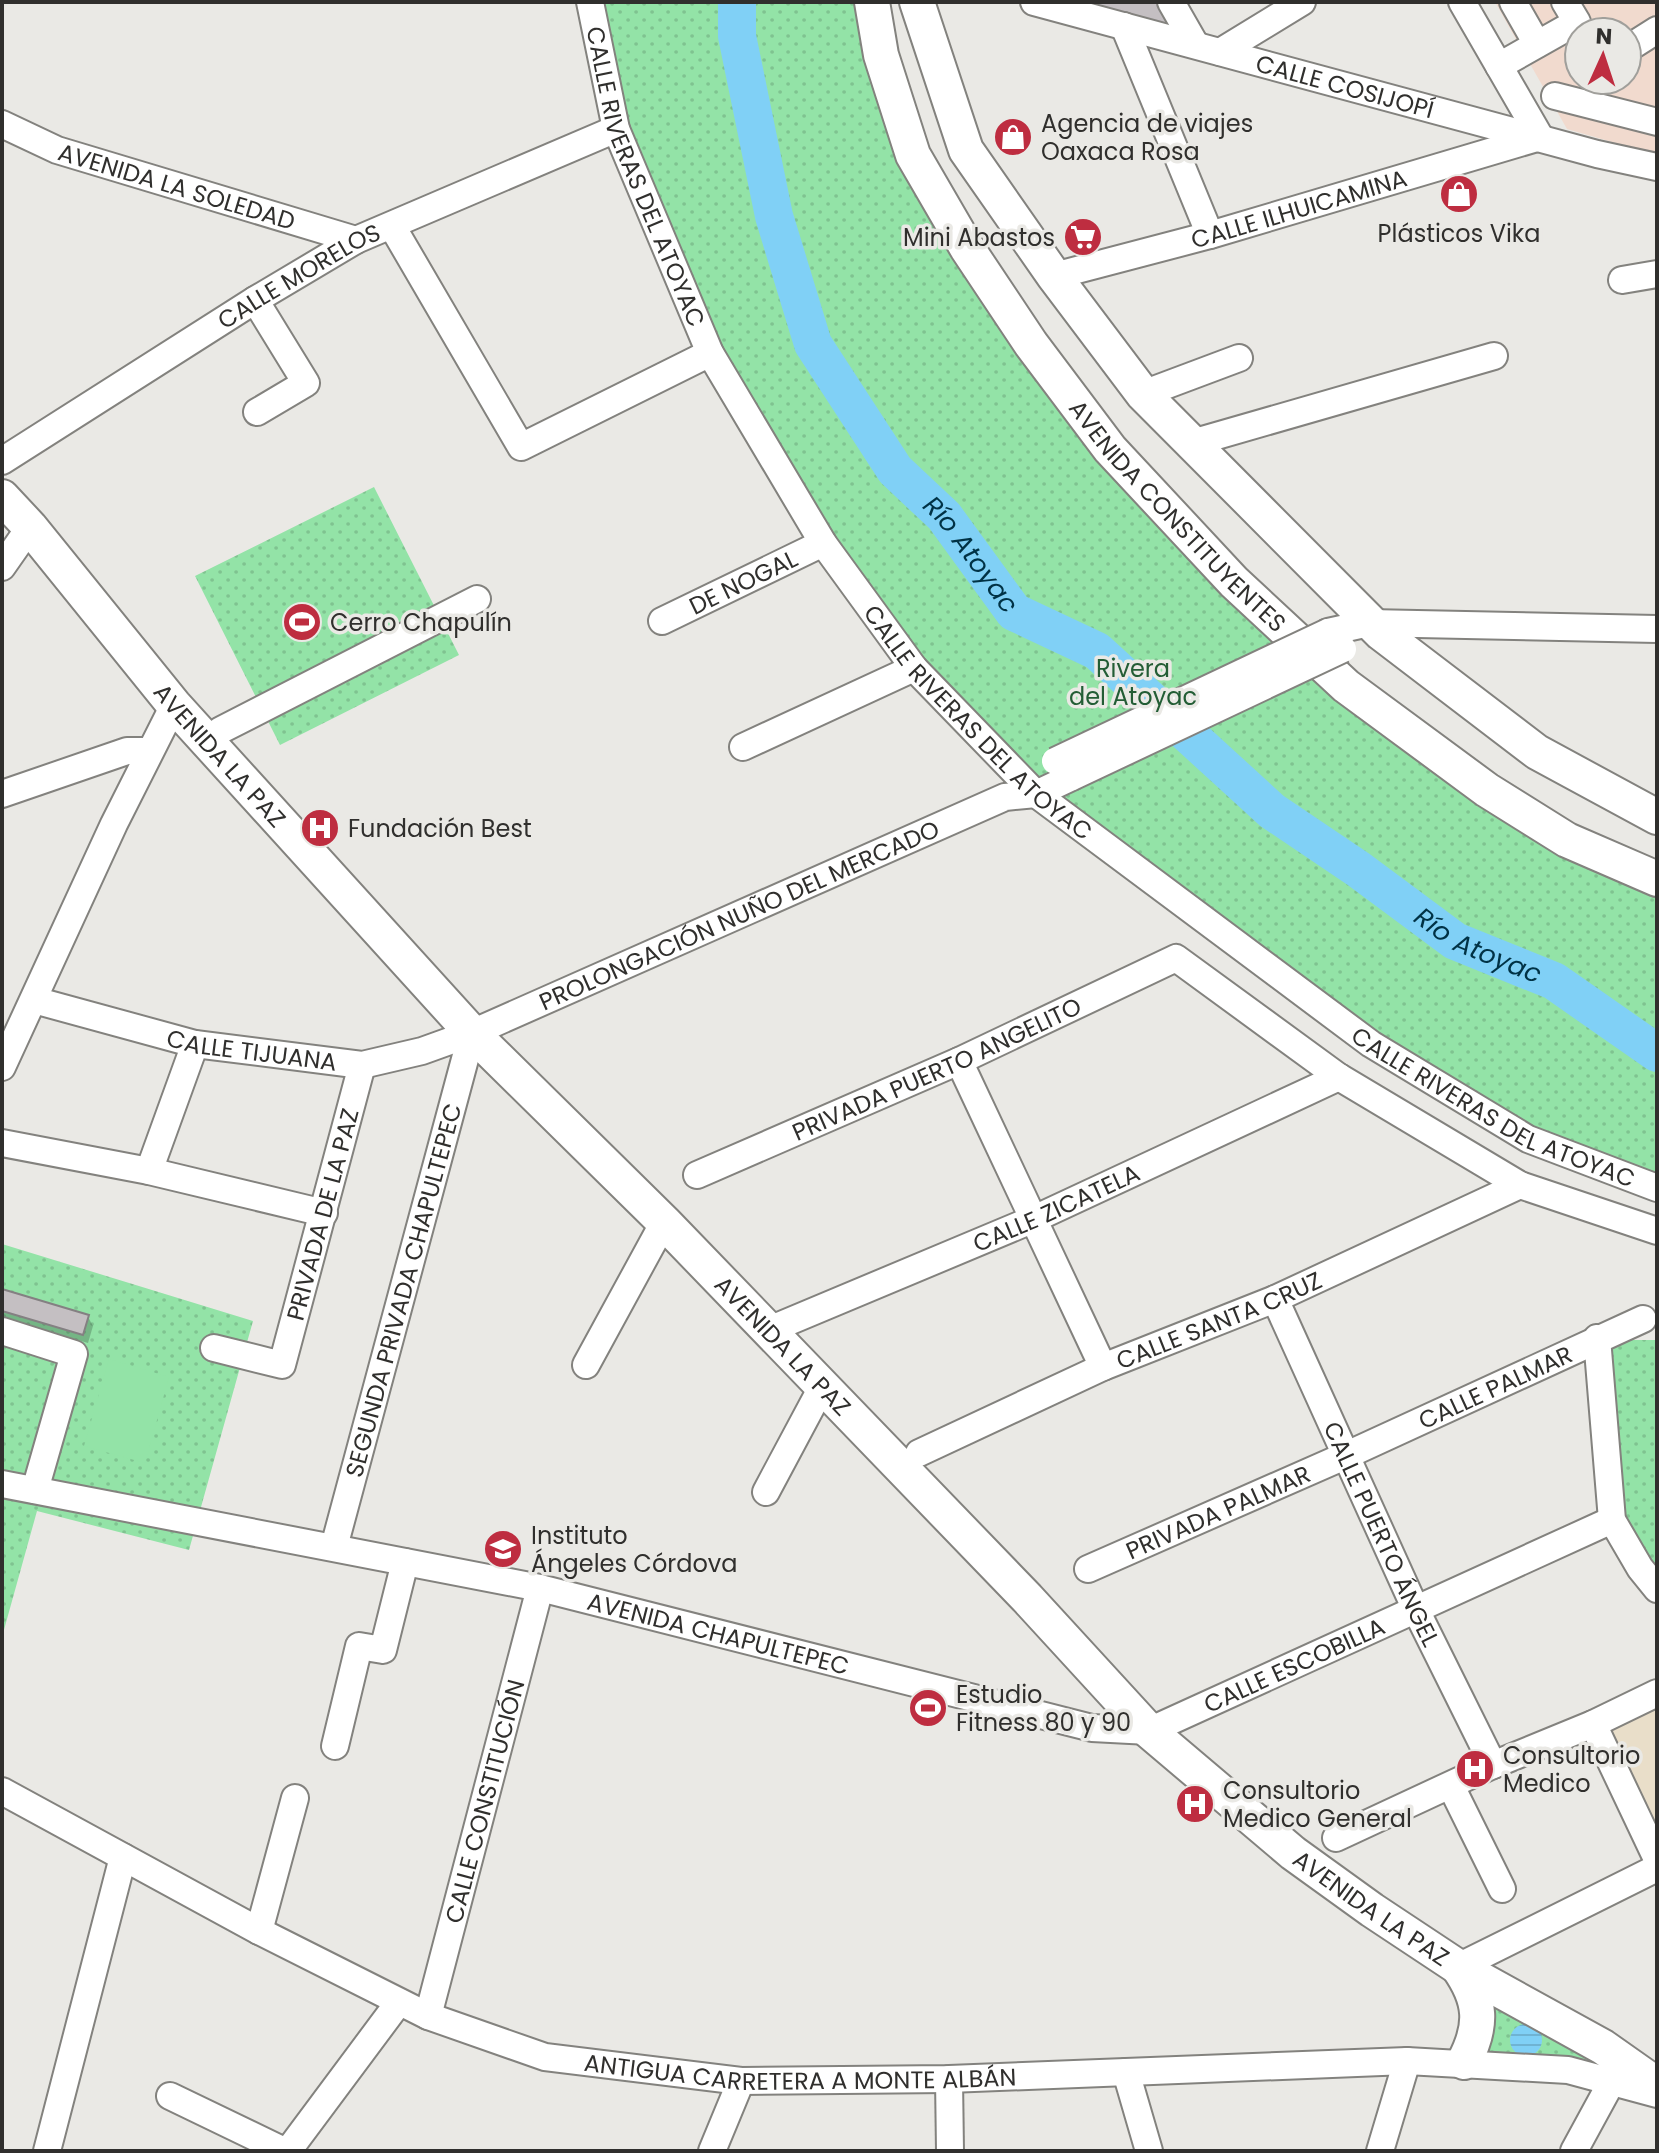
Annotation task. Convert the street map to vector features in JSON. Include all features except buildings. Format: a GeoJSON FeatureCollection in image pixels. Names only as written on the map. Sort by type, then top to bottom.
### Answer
{"type":"FeatureCollection","features":[{"type":"Feature","properties":{"kind":"main road","name":"AVENIDA CONSTITUYENTES"},"geometry":{"type":"LineString","coordinates":[[872,2],[881,55],[913,155],[967,248],[1031,344],[1110,449],[1234,582],[1346,686],[1487,790],[1553,832],[1657,879]]}},
{"type":"Feature","properties":{"kind":"main road"},"geometry":{"type":"LineString","coordinates":[[917,2],[966,150],[1054,276],[1143,394],[1385,626],[1537,752],[1657,817]]}},
{"type":"Feature","properties":{"kind":"main road","name":"AVENIDA LA PAZ"},"geometry":{"type":"LineString","coordinates":[[2,497],[30,527],[174,705],[472,1033],[769,1330],[1027,1598],[1149,1731],[1293,1853],[1372,1910],[1458,1967],[1603,2047],[1657,2085]]}},
{"type":"Feature","properties":{"kind":"main road"},"geometry":{"type":"LineString","coordinates":[[1458,1967],[1470,1984],[1477,2016],[1476,2040],[1464,2062]]}},
{"type":"Feature","properties":{"kind":"street","name":"CALLE RIVERAS DEL ATOYAC"},"geometry":{"type":"LineString","coordinates":[[590,2],[616,129],[710,353],[823,543],[914,668],[1020,789],[1371,1044],[1528,1139],[1657,1188]]}},
{"type":"Feature","properties":{"kind":"street","name":"CALLE COSIJOPÍ"},"geometry":{"type":"LineString","coordinates":[[1034,2],[1597,154],[1657,167]]}},
{"type":"Feature","properties":{"kind":"street"},"geometry":{"type":"LineString","coordinates":[[1171,2],[1208,48],[1302,2]]}},
{"type":"Feature","properties":{"kind":"street"},"geometry":{"type":"LineString","coordinates":[[1462,2],[1540,137]]}},
{"type":"Feature","properties":{"kind":"street"},"geometry":{"type":"LineString","coordinates":[[1513,2],[1537,44]]}},
{"type":"Feature","properties":{"kind":"street"},"geometry":{"type":"LineString","coordinates":[[1124,26],[1210,235]]}},
{"type":"Feature","properties":{"kind":"street"},"geometry":{"type":"LineString","coordinates":[[1499,66],[1563,27]]}},
{"type":"Feature","properties":{"kind":"street"},"geometry":{"type":"LineString","coordinates":[[1526,115],[1563,91]]}},
{"type":"Feature","properties":{"kind":"street"},"geometry":{"type":"LineString","coordinates":[[1555,96],[1657,122]]}},
{"type":"Feature","properties":{"kind":"street","name":"AVENIDA LA SOLEDAD"},"geometry":{"type":"LineString","coordinates":[[2,124],[57,150],[356,240]]}},
{"type":"Feature","properties":{"kind":"street","name":"CALLE MORELOS"},"geometry":{"type":"LineString","coordinates":[[2,461],[255,300],[356,240],[616,129]]}},
{"type":"Feature","properties":{"kind":"street","name":"CALLE ILHUICAMINA"},"geometry":{"type":"LineString","coordinates":[[1054,276],[1210,235],[1540,137]]}},
{"type":"Feature","properties":{"kind":"street"},"geometry":{"type":"LineString","coordinates":[[392,226],[521,447],[710,353]]}},
{"type":"Feature","properties":{"kind":"street"},"geometry":{"type":"LineString","coordinates":[[1622,280],[1657,274]]}},
{"type":"Feature","properties":{"kind":"street"},"geometry":{"type":"LineString","coordinates":[[255,300],[306,383],[257,412]]}},
{"type":"Feature","properties":{"kind":"street"},"geometry":{"type":"LineString","coordinates":[[1192,443],[1494,356]]}},
{"type":"Feature","properties":{"kind":"street"},"geometry":{"type":"LineString","coordinates":[[1143,394],[1239,358]]}},
{"type":"Feature","properties":{"kind":"street"},"geometry":{"type":"LineString","coordinates":[[2,567],[30,527]]}},
{"type":"Feature","properties":{"kind":"street","name":"DE NOGAL"},"geometry":{"type":"LineString","coordinates":[[662,621],[823,543]]}},
{"type":"Feature","properties":{"kind":"street"},"geometry":{"type":"LineString","coordinates":[[206,741],[221,730],[477,599]]}},
{"type":"Feature","properties":{"kind":"street"},"geometry":{"type":"LineString","coordinates":[[1385,626],[1657,629]]}},
{"type":"Feature","properties":{"kind":"street","name":"PROLONGACIÓN NUÑO DEL MERCADO"},"geometry":{"type":"LineString","coordinates":[[472,1033],[1020,789],[1335,641],[1385,626]]}},
{"type":"Feature","properties":{"kind":"street"},"geometry":{"type":"LineString","coordinates":[[743,747],[914,668]]}},
{"type":"Feature","properties":{"kind":"street"},"geometry":{"type":"LineString","coordinates":[[2,1067],[149,751],[174,705]]}},
{"type":"Feature","properties":{"kind":"street"},"geometry":{"type":"LineString","coordinates":[[2,794],[127,751],[149,751]]}},
{"type":"Feature","properties":{"kind":"street","name":"PRIVADA PUERTO ANGELITO"},"geometry":{"type":"LineString","coordinates":[[697,1175],[959,1061],[1176,958],[1339,1077]]}},
{"type":"Feature","properties":{"kind":"street","name":"CALLE TIJUANA"},"geometry":{"type":"LineString","coordinates":[[34,1000],[195,1044],[362,1065],[422,1051],[472,1033]]}},
{"type":"Feature","properties":{"kind":"street","name":"SEGUNDA PRIVADA CHAPULTEPEC"},"geometry":{"type":"LineString","coordinates":[[334,1547],[472,1033]]}},
{"type":"Feature","properties":{"kind":"street"},"geometry":{"type":"LineString","coordinates":[[149,1171],[195,1044]]}},
{"type":"Feature","properties":{"kind":"street"},"geometry":{"type":"LineString","coordinates":[[959,1061],[1103,1367]]}},
{"type":"Feature","properties":{"kind":"street","name":"PRIVADA DE LA PAZ"},"geometry":{"type":"LineString","coordinates":[[214,1348],[282,1365],[362,1065]]}},
{"type":"Feature","properties":{"kind":"street"},"geometry":{"type":"LineString","coordinates":[[1339,1077],[1520,1185],[1657,1231]]}},
{"type":"Feature","properties":{"kind":"street","name":"CALLE ZICATELA"},"geometry":{"type":"LineString","coordinates":[[769,1330],[1034,1219],[1339,1077]]}},
{"type":"Feature","properties":{"kind":"street"},"geometry":{"type":"LineString","coordinates":[[2,1143],[149,1171],[324,1213]]}},
{"type":"Feature","properties":{"kind":"street","name":"CALLE SANTA CRUZ"},"geometry":{"type":"LineString","coordinates":[[919,1453],[1103,1367],[1275,1299],[1520,1185]]}},
{"type":"Feature","properties":{"kind":"street"},"geometry":{"type":"LineString","coordinates":[[586,1365],[664,1222]]}},
{"type":"Feature","properties":{"kind":"street","name":"CALLE PUERTO ÁNGEL"},"geometry":{"type":"LineString","coordinates":[[1275,1299],[1416,1610],[1493,1765]]}},
{"type":"Feature","properties":{"kind":"street","name":"CALLE PALMAR"},"geometry":{"type":"LineString","coordinates":[[1347,1455],[1643,1319]]}},
{"type":"Feature","properties":{"kind":"street"},"geometry":{"type":"LineString","coordinates":[[2,1331],[74,1354],[35,1490]]}},
{"type":"Feature","properties":{"kind":"street"},"geometry":{"type":"LineString","coordinates":[[1597,1338],[1612,1520],[1640,1568],[1657,1589]]}},
{"type":"Feature","properties":{"kind":"street"},"geometry":{"type":"LineString","coordinates":[[766,1492],[822,1387]]}},
{"type":"Feature","properties":{"kind":"street","name":"PRIVADA PALMAR"},"geometry":{"type":"LineString","coordinates":[[1088,1569],[1347,1455]]}},
{"type":"Feature","properties":{"kind":"street","name":"AVENIDA CHAPULTEPEC"},"geometry":{"type":"LineString","coordinates":[[2,1484],[540,1588],[1092,1728],[1149,1731]]}},
{"type":"Feature","properties":{"kind":"street","name":"CALLE ESCOBILLA"},"geometry":{"type":"LineString","coordinates":[[1149,1731],[1612,1520]]}},
{"type":"Feature","properties":{"kind":"street"},"geometry":{"type":"LineString","coordinates":[[335,1746],[359,1646],[383,1650],[405,1562]]}},
{"type":"Feature","properties":{"kind":"street","name":"CALLE CONSTITUCIÓN"},"geometry":{"type":"LineString","coordinates":[[428,2016],[540,1588]]}},
{"type":"Feature","properties":{"kind":"street"},"geometry":{"type":"LineString","coordinates":[[1336,1838],[1657,1693]]}},
{"type":"Feature","properties":{"kind":"street"},"geometry":{"type":"LineString","coordinates":[[1593,1724],[1657,1859]]}},
{"type":"Feature","properties":{"kind":"street"},"geometry":{"type":"LineString","coordinates":[[1451,1786],[1502,1889]]}},
{"type":"Feature","properties":{"kind":"street","name":"ANTIGUA CARRETERA A MONTE ALBÁN"},"geometry":{"type":"LineString","coordinates":[[2,1791],[259,1931],[399,2002],[428,2016],[545,2057],[741,2081],[949,2079],[1407,2061],[1464,2062],[1568,2070],[1657,2094]]}},
{"type":"Feature","properties":{"kind":"street"},"geometry":{"type":"LineString","coordinates":[[259,1931],[295,1798]]}},
{"type":"Feature","properties":{"kind":"street"},"geometry":{"type":"LineString","coordinates":[[47,2151],[123,1857]]}},
{"type":"Feature","properties":{"kind":"street"},"geometry":{"type":"LineString","coordinates":[[1458,1967],[1657,1868]]}},
{"type":"Feature","properties":{"kind":"street"},"geometry":{"type":"LineString","coordinates":[[170,2096],[286,2151],[399,2002]]}},
{"type":"Feature","properties":{"kind":"street"},"geometry":{"type":"LineString","coordinates":[[1380,2151],[1407,2061]]}},
{"type":"Feature","properties":{"kind":"street"},"geometry":{"type":"LineString","coordinates":[[1126,2072],[1149,2151]]}},
{"type":"Feature","properties":{"kind":"street"},"geometry":{"type":"LineString","coordinates":[[949,2079],[950,2151]]}},
{"type":"Feature","properties":{"kind":"street"},"geometry":{"type":"LineString","coordinates":[[712,2151],[741,2081]]}},
{"type":"Feature","properties":{"kind":"street"},"geometry":{"type":"LineString","coordinates":[[1574,2151],[1611,2083]]}},
{"type":"Feature","properties":{"kind":"shaded area"},"geometry":{"type":"Polygon","coordinates":[[[1495,2],[1657,2],[1657,155],[1567,129],[1495,2]]]}},
{"type":"Feature","properties":{"kind":"shaded area"},"geometry":{"type":"Polygon","coordinates":[[[1657,1702],[1657,1838],[1604,1725],[1657,1702]]]}},
{"type":"Feature","properties":{"kind":"green space","name":"Rivera del Atoyac"},"geometry":{"type":"Polygon","coordinates":[[[596,2],[877,2],[913,155],[1110,449],[1346,686],[1567,840],[1657,872],[1657,1188],[1528,1139],[1036,794],[914,668],[710,353],[616,129],[596,2]]]}},
{"type":"Feature","properties":{"kind":"green space"},"geometry":{"type":"Polygon","coordinates":[[[374,487],[459,655],[280,745],[195,576],[374,487]]]}},
{"type":"Feature","properties":{"kind":"green space"},"geometry":{"type":"Polygon","coordinates":[[[2,1244],[253,1321],[189,1550],[37,1511],[2,1637],[2,1244]]]}},
{"type":"Feature","properties":{"kind":"green space"},"geometry":{"type":"Polygon","coordinates":[[[1612,1340],[1657,1340],[1657,1567],[1620,1521],[1612,1340]]]}},
{"type":"Feature","properties":{"kind":"green space"},"geometry":{"type":"Polygon","coordinates":[[[109,1359],[169,1377],[145,1463],[84,1446],[109,1359]]]}},
{"type":"Feature","properties":{"kind":"green space"},"geometry":{"type":"Polygon","coordinates":[[[1484,1987],[1636,2078],[1463,2069],[1484,1987]]]}},
{"type":"Feature","properties":{"kind":"water"},"geometry":{"type":"Polygon","coordinates":[[[1526,2024],[1537,2029],[1542,2040],[1537,2051],[1526,2056],[1515,2051],[1510,2040],[1515,2029],[1526,2024]]]}},
{"type":"Feature","properties":{"kind":"waterway","name":"Río Atoyac"},"geometry":{"type":"LineString","coordinates":[[737,2],[737,36],[774,216],[813,344],[895,470],[944,516],[1014,612],[1097,651],[1272,811],[1358,869],[1455,941],[1554,981],[1657,1053]]}},
{"type":"Feature","properties":{"kind":"place","name":"Agencia de viajes Oaxaca Rosa"},"geometry":{"type":"Point","coordinates":[1013,137]}},
{"type":"Feature","properties":{"kind":"place","name":"Plásticos Vika"},"geometry":{"type":"Point","coordinates":[1459,194]}},
{"type":"Feature","properties":{"kind":"place","name":"Mini Abastos"},"geometry":{"type":"Point","coordinates":[1083,237]}},
{"type":"Feature","properties":{"kind":"place","name":"Cerro Chapulín"},"geometry":{"type":"Point","coordinates":[302,622]}},
{"type":"Feature","properties":{"kind":"place","name":"Fundación Best"},"geometry":{"type":"Point","coordinates":[320,828]}},
{"type":"Feature","properties":{"kind":"place","name":"Instituto Ángeles Córdova"},"geometry":{"type":"Point","coordinates":[503,1549]}},
{"type":"Feature","properties":{"kind":"place","name":"Estudio Fitness 80 y 90"},"geometry":{"type":"Point","coordinates":[928,1708]}},
{"type":"Feature","properties":{"kind":"place","name":"Consultorio Medico"},"geometry":{"type":"Point","coordinates":[1475,1769]}},
{"type":"Feature","properties":{"kind":"place","name":"Consultorio Medico General"},"geometry":{"type":"Point","coordinates":[1195,1804]}}]}
